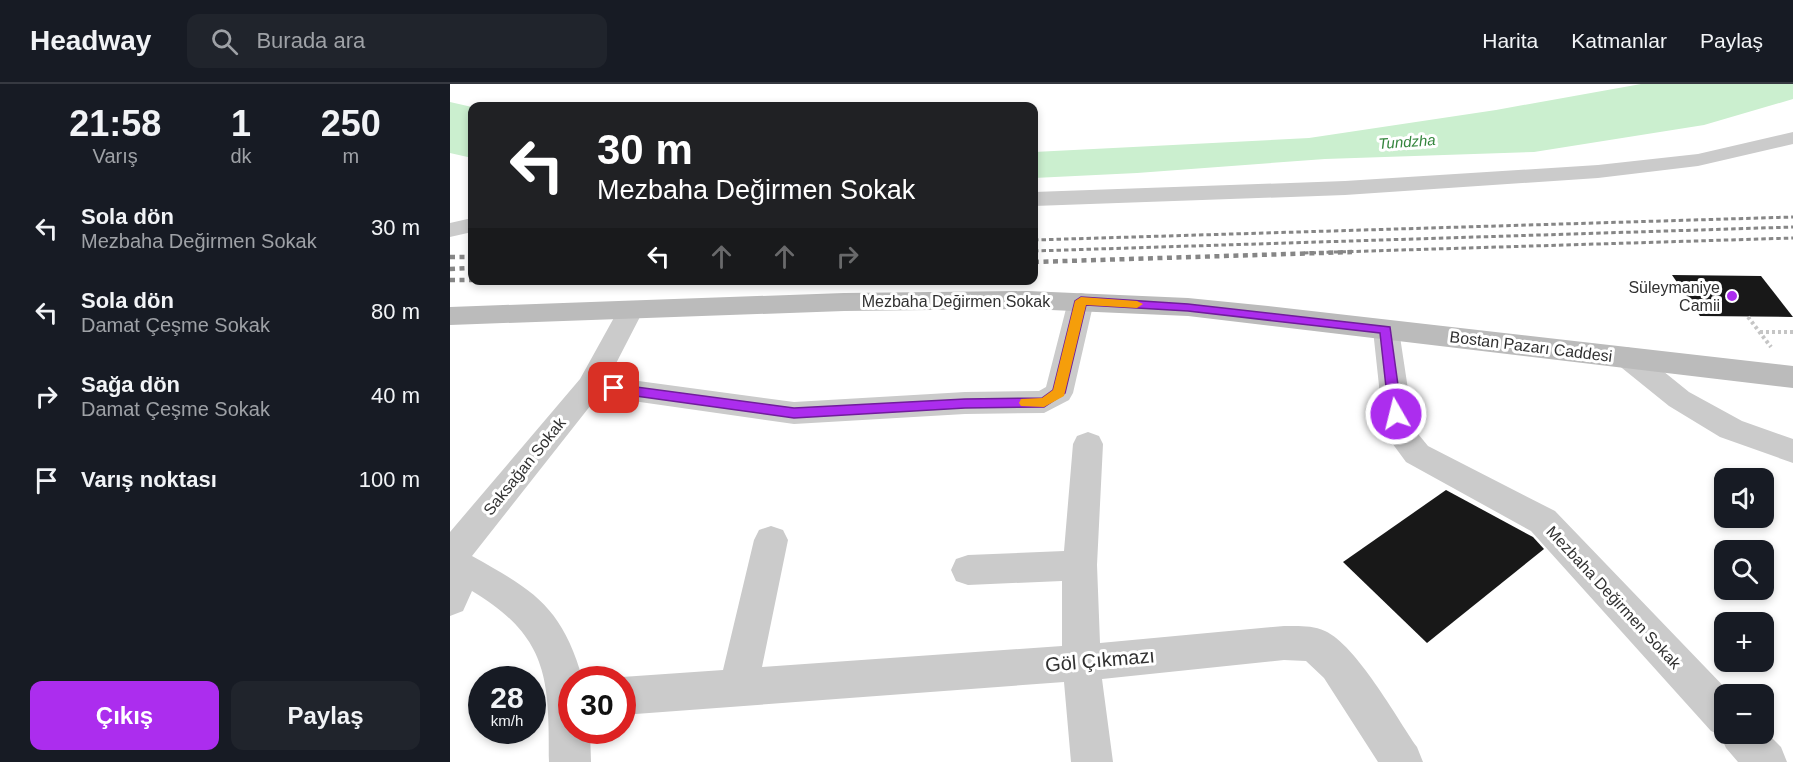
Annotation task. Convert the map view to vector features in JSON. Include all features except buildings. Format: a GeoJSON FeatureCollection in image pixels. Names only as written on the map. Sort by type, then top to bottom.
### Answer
{"type":"FeatureCollection","features":[{"type":"Feature","properties":{"kind":"main road","name":"Mezbaha Değirmen Sokak"},"geometry":{"type":"LineString","coordinates":[[450,316],[844,302],[1081,301],[1188,307],[1386,330]]}},
{"type":"Feature","properties":{"kind":"main road","name":"Bostan Pazarı Caddesi"},"geometry":{"type":"LineString","coordinates":[[1386,330],[1627,357]]}},
{"type":"Feature","properties":{"kind":"main road"},"geometry":{"type":"LineString","coordinates":[[1627,357],[1784,365]]}},
{"type":"Feature","properties":{"kind":"street"},"geometry":{"type":"LineString","coordinates":[[1038,199],[1282,192],[1467,182],[1690,160],[1776,144],[1793,138]]}},
{"type":"Feature","properties":{"kind":"street"},"geometry":{"type":"LineString","coordinates":[[450,230],[468,226]]}},
{"type":"Feature","properties":{"kind":"street"},"geometry":{"type":"LineString","coordinates":[[591,385],[794,413],[1044,402],[1059,393],[1081,301]]}},
{"type":"Feature","properties":{"kind":"street","name":"Saksağan Sokak"},"geometry":{"type":"LineString","coordinates":[[453,572],[591,385],[630,311]]}},
{"type":"Feature","properties":{"kind":"street","name":"Mezbaha Değirmen Sokak"},"geometry":{"type":"LineString","coordinates":[[1386,330],[1399,432],[1417,454],[1543,521],[1714,705]]}},
{"type":"Feature","properties":{"kind":"street","name":"Bostan Pazarı Caddesi"},"geometry":{"type":"LineString","coordinates":[[1627,357],[1679,399],[1731,429],[1793,451]]}},
{"type":"Feature","properties":{"kind":"street"},"geometry":{"type":"LineString","coordinates":[[1088,444],[1080,565],[1081,663],[1092,762]]}},
{"type":"Feature","properties":{"kind":"street"},"geometry":{"type":"LineString","coordinates":[[738,688],[771,540]]}},
{"type":"Feature","properties":{"kind":"street"},"geometry":{"type":"LineString","coordinates":[[968,570],[1080,565]]}},
{"type":"Feature","properties":{"kind":"street"},"geometry":{"type":"LineString","coordinates":[[453,572],[501,591],[534,617],[555,649],[560,666]]}},
{"type":"Feature","properties":{"kind":"street","name":"Göl Çıkmazı"},"geometry":{"type":"LineString","coordinates":[[636,695],[1081,663],[1284,643],[1314,644],[1338,664],[1402,762]]}},
{"type":"Feature","properties":{"kind":"street"},"geometry":{"type":"LineString","coordinates":[[570,744],[570,762]]}},
{"type":"Feature","properties":{"kind":"street"},"geometry":{"type":"LineString","coordinates":[[1749,744],[1766,762]]}},
{"type":"Feature","properties":{"kind":"path"},"geometry":{"type":"LineString","coordinates":[[1748,317],[1784,365]]}},
{"type":"Feature","properties":{"kind":"path"},"geometry":{"type":"LineString","coordinates":[[1759,332],[1793,332]]}},
{"type":"Feature","properties":{"kind":"water","name":"Tundzha"},"geometry":{"type":"Polygon","coordinates":[[[1641,84],[1793,84],[1793,99],[1704,125],[1534,152],[1325,159],[1038,178],[1038,152],[1309,138],[1496,110],[1641,84]]]}},
{"type":"Feature","properties":{"kind":"water"},"geometry":{"type":"Polygon","coordinates":[[[450,102],[468,106],[468,157],[450,153],[450,102]]]}},
{"type":"Feature","properties":{"kind":"railway"},"geometry":{"type":"LineString","coordinates":[[1038,240],[1793,217]]}},
{"type":"Feature","properties":{"kind":"railway"},"geometry":{"type":"LineString","coordinates":[[1038,251],[1793,227]]}},
{"type":"Feature","properties":{"kind":"railway"},"geometry":{"type":"LineString","coordinates":[[1304,253],[1793,238]]}},
{"type":"Feature","properties":{"kind":"railway"},"geometry":{"type":"LineString","coordinates":[[1038,262],[1352,252]]}},
{"type":"Feature","properties":{"kind":"railway"},"geometry":{"type":"LineString","coordinates":[[450,257],[468,257]]}},
{"type":"Feature","properties":{"kind":"railway"},"geometry":{"type":"LineString","coordinates":[[450,269],[468,268]]}},
{"type":"Feature","properties":{"kind":"railway"},"geometry":{"type":"LineString","coordinates":[[450,280],[468,280]]}},
{"type":"Feature","properties":{"kind":"slow traffic"},"geometry":{"type":"LineString","coordinates":[[1025,403],[1044,402],[1059,393],[1081,301],[1137,304]]}},
{"type":"Feature","properties":{"kind":"place","name":"Süleymaniye Camii"},"geometry":{"type":"Point","coordinates":[1732,296]}},
{"type":"Feature","properties":{"kind":"route"},"geometry":{"type":"LineString","coordinates":[[614,388],[794,413],[1044,402],[1059,393],[1081,301],[1188,307],[1386,330],[1396,414]]}}]}
